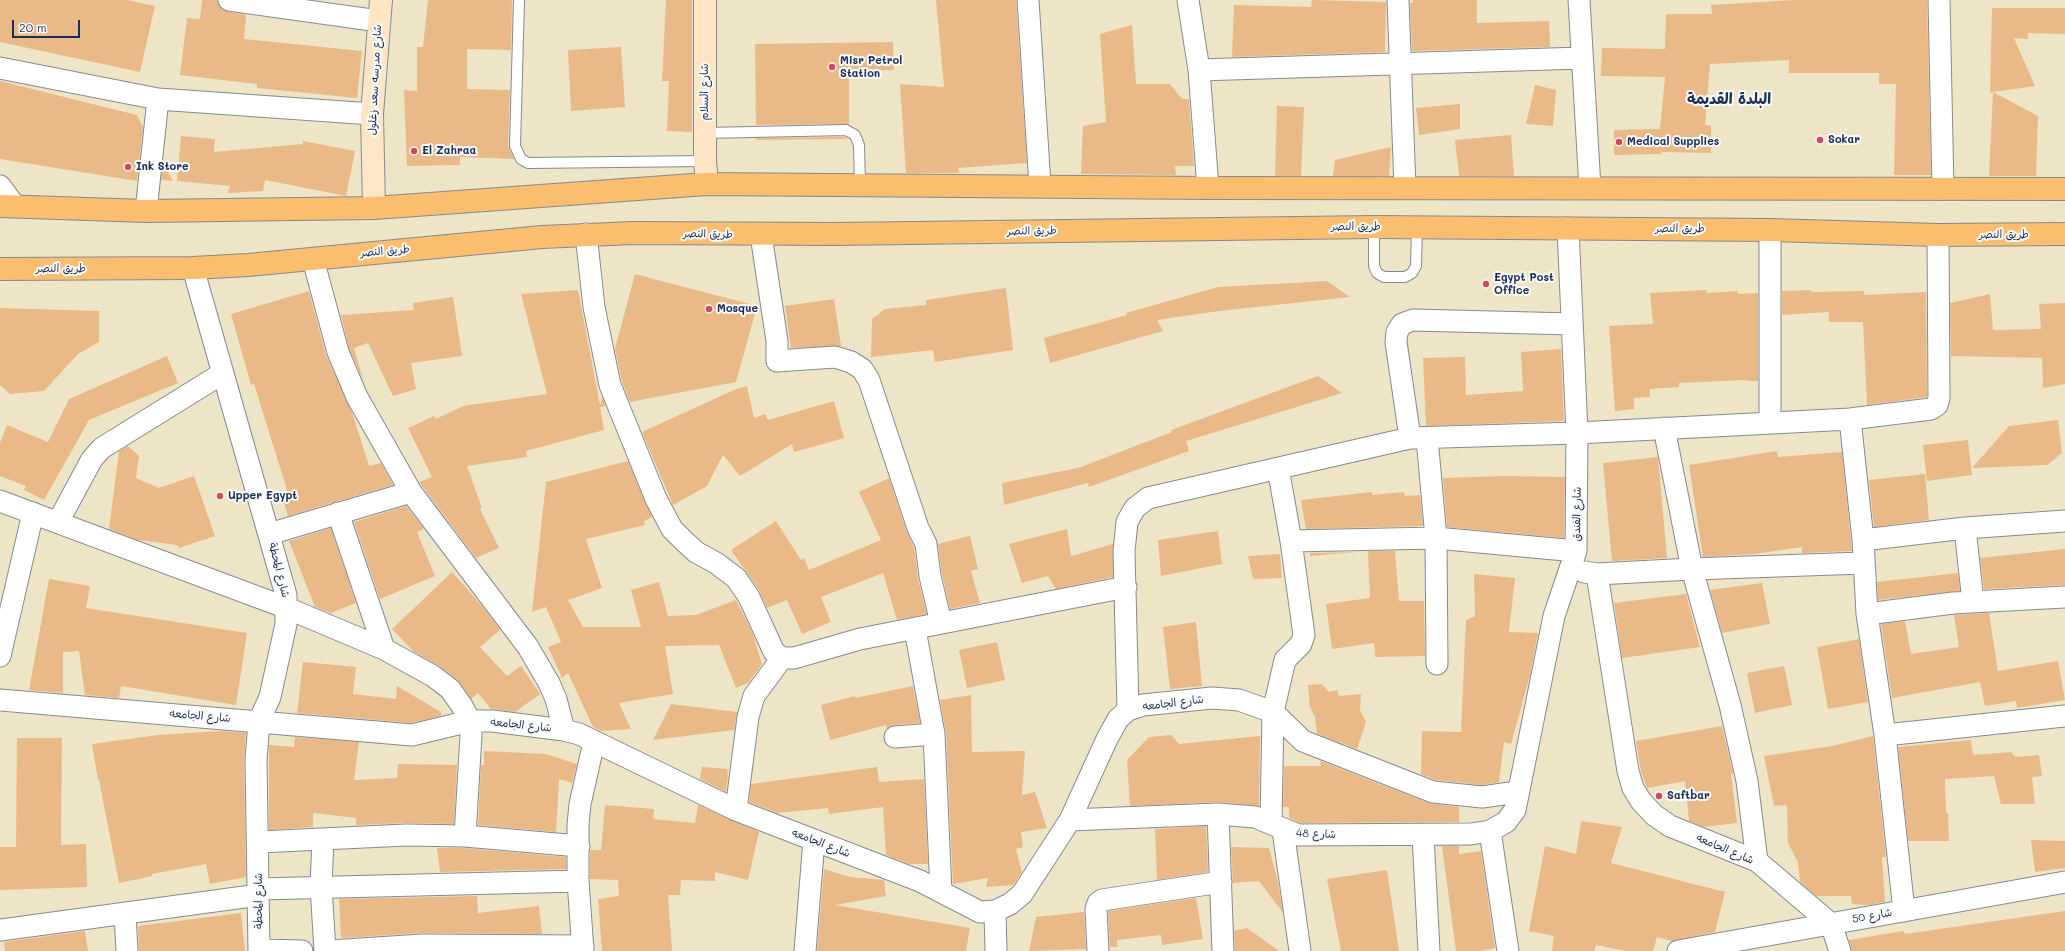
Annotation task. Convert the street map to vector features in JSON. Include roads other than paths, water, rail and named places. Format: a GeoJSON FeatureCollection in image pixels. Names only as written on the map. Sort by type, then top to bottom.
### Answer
{"type":"FeatureCollection","features":[{"type":"Feature","properties":{"kind":"main road"},"geometry":{"type":"LineString","coordinates":[[8,206],[146,211],[374,208],[707,184],[1040,185],[1208,188],[2065,189]]}},
{"type":"Feature","properties":{"kind":"main road","name":"طريق النصر"},"geometry":{"type":"LineString","coordinates":[[0,269],[194,268],[313,259],[586,234],[761,235],[1417,227],[1770,230],[1938,235],[2065,234]]}},
{"type":"Feature","properties":{"kind":"street"},"geometry":{"type":"LineString","coordinates":[[229,0],[380,10]]}},
{"type":"Feature","properties":{"kind":"street","name":"شارع السلام"},"geometry":{"type":"LineString","coordinates":[[705,0],[705,161],[707,184]]}},
{"type":"Feature","properties":{"kind":"street"},"geometry":{"type":"LineString","coordinates":[[1028,0],[1040,185]]}},
{"type":"Feature","properties":{"kind":"street"},"geometry":{"type":"LineString","coordinates":[[1188,0],[1199,70],[1208,188]]}},
{"type":"Feature","properties":{"kind":"street"},"geometry":{"type":"LineString","coordinates":[[1398,0],[1405,188]]}},
{"type":"Feature","properties":{"kind":"street"},"geometry":{"type":"LineString","coordinates":[[1579,0],[1590,188]]}},
{"type":"Feature","properties":{"kind":"street"},"geometry":{"type":"LineString","coordinates":[[1939,0],[1943,189]]}},
{"type":"Feature","properties":{"kind":"street","name":"شارع مدرسه سعد زغلول"},"geometry":{"type":"LineString","coordinates":[[374,208],[372,114],[380,10]]}},
{"type":"Feature","properties":{"kind":"street"},"geometry":{"type":"LineString","coordinates":[[1199,70],[1582,58]]}},
{"type":"Feature","properties":{"kind":"street"},"geometry":{"type":"LineString","coordinates":[[0,68],[158,99],[372,114]]}},
{"type":"Feature","properties":{"kind":"street"},"geometry":{"type":"LineString","coordinates":[[146,211],[158,99]]}},
{"type":"Feature","properties":{"kind":"street"},"geometry":{"type":"LineString","coordinates":[[0,186],[8,206]]}},
{"type":"Feature","properties":{"kind":"street","name":"شارع الفندق"},"geometry":{"type":"LineString","coordinates":[[1517,792],[1554,616],[1573,560],[1577,433],[1568,228]]}},
{"type":"Feature","properties":{"kind":"street"},"geometry":{"type":"LineString","coordinates":[[1770,230],[1770,422]]}},
{"type":"Feature","properties":{"kind":"street"},"geometry":{"type":"LineString","coordinates":[[586,234],[594,307],[610,385],[656,499],[664,516],[682,540],[696,552],[716,563],[736,578],[749,598],[774,652],[782,658],[794,658],[860,639],[1126,587]]}},
{"type":"Feature","properties":{"kind":"street"},"geometry":{"type":"LineString","coordinates":[[761,235],[777,341],[777,361],[835,357],[851,362],[862,369],[869,380],[918,528],[926,544],[930,576],[941,623]]}},
{"type":"Feature","properties":{"kind":"street"},"geometry":{"type":"LineString","coordinates":[[1128,710],[1124,551],[1127,522],[1135,508],[1148,498],[1419,438],[1577,433],[1850,419],[1931,409],[1937,405],[1939,398],[1938,235]]}},
{"type":"Feature","properties":{"kind":"street"},"geometry":{"type":"LineString","coordinates":[[313,259],[338,352],[360,404],[411,492],[528,647],[554,694],[564,730]]}},
{"type":"Feature","properties":{"kind":"street","name":"شارع المحطة"},"geometry":{"type":"LineString","coordinates":[[194,268],[284,582],[287,608],[286,624],[270,697],[259,721],[256,760],[259,842],[259,951]]}},
{"type":"Feature","properties":{"kind":"street"},"geometry":{"type":"LineString","coordinates":[[1437,664],[1436,538],[1419,438],[1396,342],[1397,332],[1402,324],[1413,320],[1572,324]]}},
{"type":"Feature","properties":{"kind":"street"},"geometry":{"type":"LineString","coordinates":[[58,522],[84,471],[102,448],[223,373]]}},
{"type":"Feature","properties":{"kind":"street"},"geometry":{"type":"LineString","coordinates":[[1850,419],[1863,540],[1863,563],[1867,614],[1885,735],[1904,911]]}},
{"type":"Feature","properties":{"kind":"street"},"geometry":{"type":"LineString","coordinates":[[1664,428],[1692,569],[1730,705],[1748,781],[1757,861]]}},
{"type":"Feature","properties":{"kind":"street"},"geometry":{"type":"LineString","coordinates":[[1278,468],[1291,541],[1304,635],[1301,644],[1285,660],[1273,712],[1277,827],[1300,951]]}},
{"type":"Feature","properties":{"kind":"street"},"geometry":{"type":"LineString","coordinates":[[269,534],[411,492]]}},
{"type":"Feature","properties":{"kind":"street"},"geometry":{"type":"LineString","coordinates":[[0,501],[287,608],[384,649],[433,676],[450,690],[462,706],[470,721],[471,735],[465,836]]}},
{"type":"Feature","properties":{"kind":"street"},"geometry":{"type":"LineString","coordinates":[[0,656],[33,513]]}},
{"type":"Feature","properties":{"kind":"street"},"geometry":{"type":"LineString","coordinates":[[338,514],[384,649]]}},
{"type":"Feature","properties":{"kind":"street"},"geometry":{"type":"LineString","coordinates":[[1863,540],[1965,528],[2065,521]]}},
{"type":"Feature","properties":{"kind":"street"},"geometry":{"type":"LineString","coordinates":[[1965,528],[1974,602]]}},
{"type":"Feature","properties":{"kind":"street"},"geometry":{"type":"LineString","coordinates":[[1291,541],[1436,538],[1573,560],[1597,574],[1863,563]]}},
{"type":"Feature","properties":{"kind":"street","name":"شارع الجامعه"},"geometry":{"type":"LineString","coordinates":[[1597,574],[1628,771],[1633,788],[1641,801],[1659,819],[1670,826],[1757,861],[1831,924]]}},
{"type":"Feature","properties":{"kind":"street"},"geometry":{"type":"LineString","coordinates":[[1867,614],[1974,602],[2065,597]]}},
{"type":"Feature","properties":{"kind":"street"},"geometry":{"type":"LineString","coordinates":[[915,629],[934,734],[941,892]]}},
{"type":"Feature","properties":{"kind":"street"},"geometry":{"type":"LineString","coordinates":[[736,810],[748,717],[754,696],[782,658]]}},
{"type":"Feature","properties":{"kind":"street","name":"شارع الجامعه"},"geometry":{"type":"LineString","coordinates":[[0,700],[412,735],[470,721],[492,721],[564,730],[594,742],[736,810],[920,881],[980,912],[995,911],[1010,904],[1022,894],[1070,820],[1107,739],[1118,719],[1128,710],[1143,705],[1212,698],[1239,700],[1273,712],[1303,740],[1434,792],[1482,797],[1517,792]]}},
{"type":"Feature","properties":{"kind":"street"},"geometry":{"type":"LineString","coordinates":[[1885,735],[2065,716]]}},
{"type":"Feature","properties":{"kind":"street"},"geometry":{"type":"LineString","coordinates":[[895,737],[934,734]]}},
{"type":"Feature","properties":{"kind":"street"},"geometry":{"type":"LineString","coordinates":[[331,951],[422,948],[583,948],[578,881],[578,825],[580,804],[594,742]]}},
{"type":"Feature","properties":{"kind":"street","name":"شارع 48"},"geometry":{"type":"LineString","coordinates":[[1070,820],[1218,814],[1255,817],[1298,835],[1471,834],[1490,831],[1506,822],[1514,810],[1517,792]]}},
{"type":"Feature","properties":{"kind":"street"},"geometry":{"type":"LineString","coordinates":[[1218,814],[1223,951]]}},
{"type":"Feature","properties":{"kind":"street"},"geometry":{"type":"LineString","coordinates":[[1490,831],[1508,951]]}},
{"type":"Feature","properties":{"kind":"street"},"geometry":{"type":"LineString","coordinates":[[259,842],[406,835],[465,836],[579,846]]}},
{"type":"Feature","properties":{"kind":"street"},"geometry":{"type":"LineString","coordinates":[[1423,835],[1429,951]]}},
{"type":"Feature","properties":{"kind":"street"},"geometry":{"type":"LineString","coordinates":[[324,839],[321,886],[325,951]]}},
{"type":"Feature","properties":{"kind":"street"},"geometry":{"type":"LineString","coordinates":[[805,951],[814,840]]}},
{"type":"Feature","properties":{"kind":"street"},"geometry":{"type":"LineString","coordinates":[[0,930],[125,913],[259,892],[321,886],[578,881]]}},
{"type":"Feature","properties":{"kind":"street"},"geometry":{"type":"LineString","coordinates":[[1098,951],[1096,909],[1102,900],[1221,882]]}},
{"type":"Feature","properties":{"kind":"street","name":"شارع 50"},"geometry":{"type":"LineString","coordinates":[[1687,950],[2065,882]]}},
{"type":"Feature","properties":{"kind":"street"},"geometry":{"type":"LineString","coordinates":[[995,911],[996,951]]}},
{"type":"Feature","properties":{"kind":"street"},"geometry":{"type":"LineString","coordinates":[[125,913],[127,951]]}},
{"type":"Feature","properties":{"kind":"street"},"geometry":{"type":"LineString","coordinates":[[1831,924],[1840,951]]}},
{"type":"Feature","properties":{"kind":"street"},"geometry":{"type":"LineString","coordinates":[[259,951],[302,951]]}},
{"type":"Feature","properties":{"kind":"lane"},"geometry":{"type":"LineString","coordinates":[[519,0],[515,146],[521,159],[528,163],[705,161]]}},
{"type":"Feature","properties":{"kind":"lane"},"geometry":{"type":"LineString","coordinates":[[705,133],[846,130],[855,135],[859,145],[860,184]]}},
{"type":"Feature","properties":{"kind":"lane"},"geometry":{"type":"LineString","coordinates":[[1374,227],[1374,266],[1377,273],[1384,277],[1404,277],[1412,273],[1416,266],[1417,227]]}},
{"type":"Feature","properties":{"kind":"place","name":"Misr Petrol Station"},"geometry":{"type":"Point","coordinates":[832,67]}},
{"type":"Feature","properties":{"kind":"place","name":"Sokar"},"geometry":{"type":"Point","coordinates":[1820,140]}},
{"type":"Feature","properties":{"kind":"place","name":"Medical Supplies"},"geometry":{"type":"Point","coordinates":[1619,142]}},
{"type":"Feature","properties":{"kind":"place","name":"El Zahraa"},"geometry":{"type":"Point","coordinates":[414,151]}},
{"type":"Feature","properties":{"kind":"place","name":"Ink Store"},"geometry":{"type":"Point","coordinates":[128,167]}},
{"type":"Feature","properties":{"kind":"place","name":"Egypt Post Office"},"geometry":{"type":"Point","coordinates":[1486,284]}},
{"type":"Feature","properties":{"kind":"place","name":"Mosque"},"geometry":{"type":"Point","coordinates":[709,309]}},
{"type":"Feature","properties":{"kind":"place","name":"Upper Egypt"},"geometry":{"type":"Point","coordinates":[220,496]}},
{"type":"Feature","properties":{"kind":"place","name":"Saftbar"},"geometry":{"type":"Point","coordinates":[1659,796]}},
{"type":"Feature","properties":{"kind":"district","name":"البلدة القديمة"},"geometry":{"type":"Point","coordinates":[1729,99]}}]}
